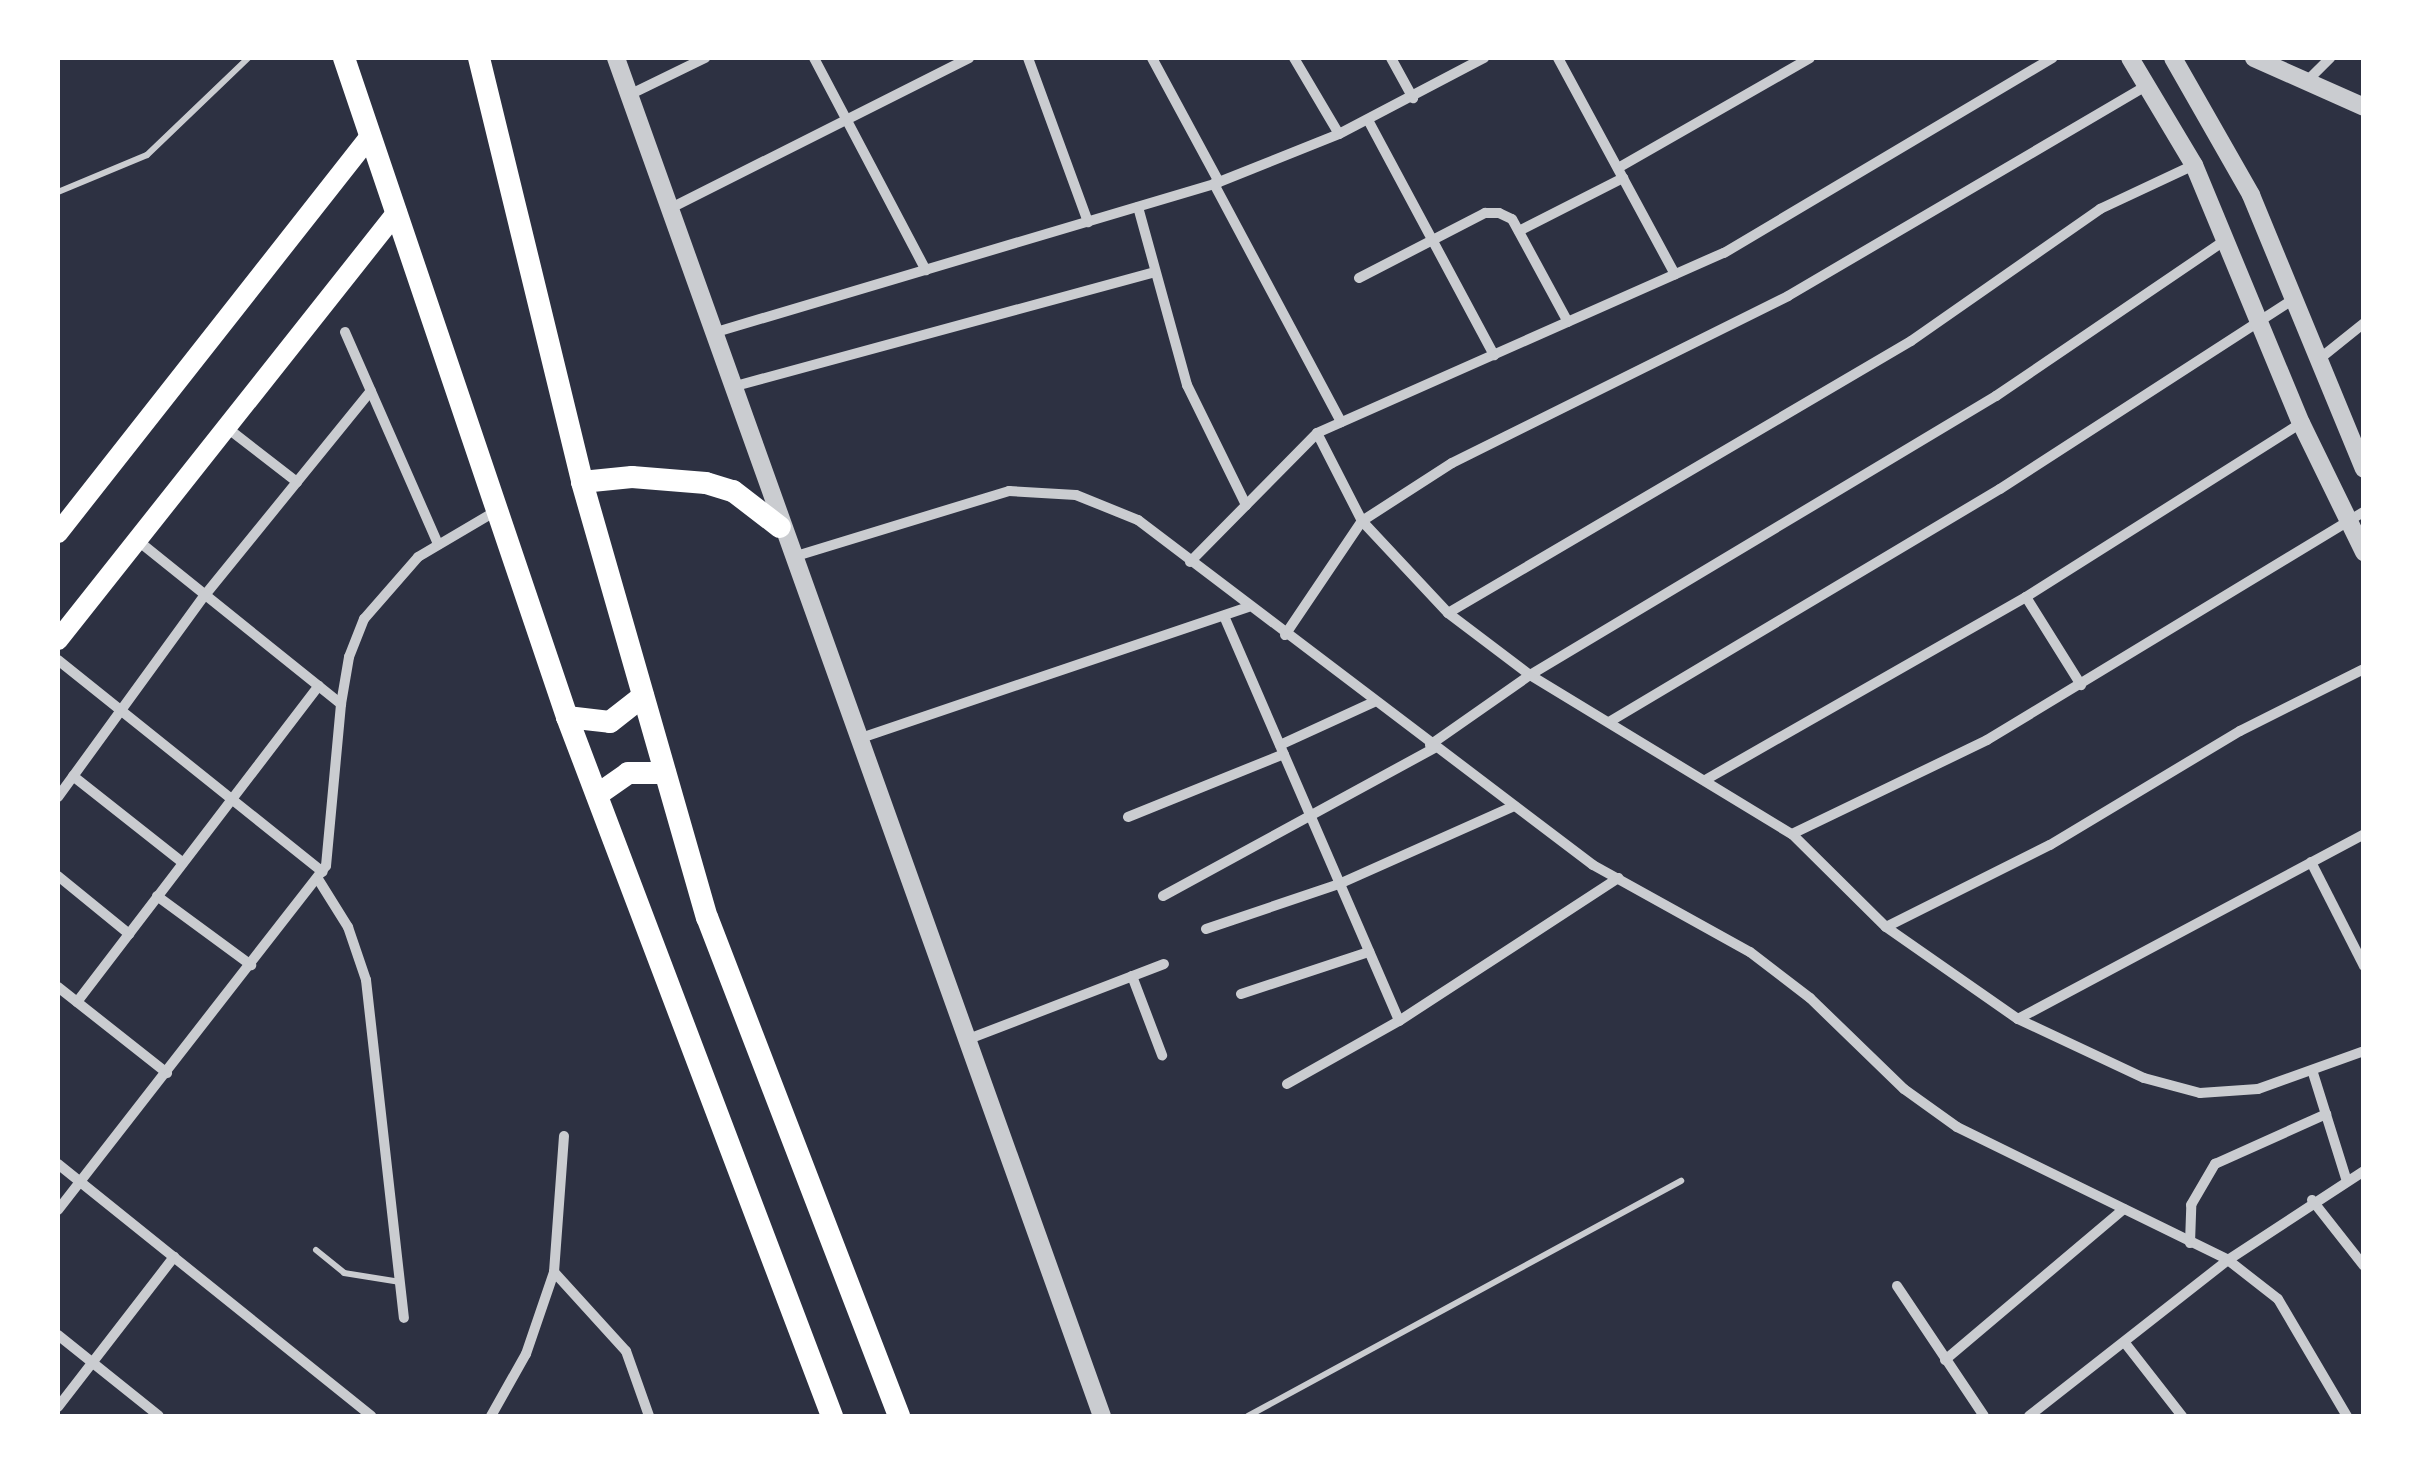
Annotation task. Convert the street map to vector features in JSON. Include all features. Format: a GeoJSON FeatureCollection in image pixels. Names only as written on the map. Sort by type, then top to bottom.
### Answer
{"type":"FeatureCollection","features":[{"type":"Feature","properties":{"kind":"main road"},"geometry":{"type":"LineString","coordinates":[[344,58],[567,717],[832,1416]]}},
{"type":"Feature","properties":{"kind":"main road"},"geometry":{"type":"LineString","coordinates":[[478,58],[582,482],[706,917],[899,1416]]}},
{"type":"Feature","properties":{"kind":"main road"},"geometry":{"type":"LineString","coordinates":[[58,533],[371,135]]}},
{"type":"Feature","properties":{"kind":"main road"},"geometry":{"type":"LineString","coordinates":[[58,640],[397,212]]}},
{"type":"Feature","properties":{"kind":"main road"},"geometry":{"type":"LineString","coordinates":[[582,482],[632,477],[706,483],[733,491],[780,528]]}},
{"type":"Feature","properties":{"kind":"main road"},"geometry":{"type":"LineString","coordinates":[[567,717],[610,722],[643,696]]}},
{"type":"Feature","properties":{"kind":"main road"},"geometry":{"type":"LineString","coordinates":[[596,795],[628,772],[665,772]]}},
{"type":"Feature","properties":{"kind":"street"},"geometry":{"type":"LineString","coordinates":[[616,58],[780,528],[1102,1416]]}},
{"type":"Feature","properties":{"kind":"street"},"geometry":{"type":"LineString","coordinates":[[629,94],[705,58]]}},
{"type":"Feature","properties":{"kind":"street"},"geometry":{"type":"LineString","coordinates":[[814,58],[926,270]]}},
{"type":"Feature","properties":{"kind":"street"},"geometry":{"type":"LineString","coordinates":[[668,210],[969,58]]}},
{"type":"Feature","properties":{"kind":"street"},"geometry":{"type":"LineString","coordinates":[[1028,58],[1088,222]]}},
{"type":"Feature","properties":{"kind":"street"},"geometry":{"type":"LineString","coordinates":[[1152,58],[1341,422]]}},
{"type":"Feature","properties":{"kind":"street"},"geometry":{"type":"LineString","coordinates":[[1294,58],[1339,134]]}},
{"type":"Feature","properties":{"kind":"street"},"geometry":{"type":"LineString","coordinates":[[1391,58],[1412,98]]}},
{"type":"Feature","properties":{"kind":"street"},"geometry":{"type":"LineString","coordinates":[[712,334],[1216,183],[1339,134],[1484,58]]}},
{"type":"Feature","properties":{"kind":"street"},"geometry":{"type":"LineString","coordinates":[[1558,58],[1674,274]]}},
{"type":"Feature","properties":{"kind":"street"},"geometry":{"type":"LineString","coordinates":[[1519,231],[1810,58]]}},
{"type":"Feature","properties":{"kind":"street"},"geometry":{"type":"LineString","coordinates":[[1190,562],[1317,433],[1773,228],[2052,58]]}},
{"type":"Feature","properties":{"kind":"street"},"geometry":{"type":"LineString","coordinates":[[2130,58],[2194,164],[2228,238],[2301,423],[2356,517],[2364,552]]}},
{"type":"Feature","properties":{"kind":"street"},"geometry":{"type":"LineString","coordinates":[[2173,58],[2251,195],[2316,361],[2364,469]]}},
{"type":"Feature","properties":{"kind":"street"},"geometry":{"type":"LineString","coordinates":[[2254,58],[2364,107]]}},
{"type":"Feature","properties":{"kind":"street"},"geometry":{"type":"LineString","coordinates":[[2306,81],[2330,58]]}},
{"type":"Feature","properties":{"kind":"street"},"geometry":{"type":"LineString","coordinates":[[1284,635],[1362,521],[1544,412],[1788,296],[2148,85]]}},
{"type":"Feature","properties":{"kind":"street"},"geometry":{"type":"LineString","coordinates":[[1368,120],[1494,355]]}},
{"type":"Feature","properties":{"kind":"street"},"geometry":{"type":"LineString","coordinates":[[1448,613],[1911,341],[2100,210],[2194,164]]}},
{"type":"Feature","properties":{"kind":"street"},"geometry":{"type":"LineString","coordinates":[[1138,207],[1187,385],[1246,505]]}},
{"type":"Feature","properties":{"kind":"street"},"geometry":{"type":"LineString","coordinates":[[1359,278],[1485,213],[1512,219],[1568,322]]}},
{"type":"Feature","properties":{"kind":"street"},"geometry":{"type":"LineString","coordinates":[[1163,896],[1432,746],[1530,674],[1996,396],[2228,238]]}},
{"type":"Feature","properties":{"kind":"street"},"geometry":{"type":"LineString","coordinates":[[731,387],[1155,272]]}},
{"type":"Feature","properties":{"kind":"street"},"geometry":{"type":"LineString","coordinates":[[1608,722],[2000,489],[2292,300]]}},
{"type":"Feature","properties":{"kind":"street"},"geometry":{"type":"LineString","coordinates":[[2316,361],[2364,322]]}},
{"type":"Feature","properties":{"kind":"street"},"geometry":{"type":"LineString","coordinates":[[345,332],[438,544]]}},
{"type":"Feature","properties":{"kind":"street"},"geometry":{"type":"LineString","coordinates":[[58,797],[205,594],[370,391]]}},
{"type":"Feature","properties":{"kind":"street"},"geometry":{"type":"LineString","coordinates":[[1707,780],[2026,597],[2301,423]]}},
{"type":"Feature","properties":{"kind":"street"},"geometry":{"type":"LineString","coordinates":[[226,427],[296,482]]}},
{"type":"Feature","properties":{"kind":"street"},"geometry":{"type":"LineString","coordinates":[[1317,433],[1362,521],[1448,613],[1530,674],[1792,834],[1886,927],[2018,1020],[2144,1078],[2200,1093],[2258,1089],[2313,1073],[2364,1051]]}},
{"type":"Feature","properties":{"kind":"street"},"geometry":{"type":"LineString","coordinates":[[792,558],[1009,491],[1091,502],[1138,520],[1284,635],[1514,806],[1618,878],[1750,952],[1810,998],[1904,1089],[1956,1127],[2228,1260],[2278,1300],[2347,1416]]}},
{"type":"Feature","properties":{"kind":"street"},"geometry":{"type":"LineString","coordinates":[[58,1210],[320,876],[333,834],[341,704],[348,657],[364,620],[388,586],[438,544],[497,510]]}},
{"type":"Feature","properties":{"kind":"street"},"geometry":{"type":"LineString","coordinates":[[1792,834],[1906,782],[2081,685],[2356,517]]}},
{"type":"Feature","properties":{"kind":"street"},"geometry":{"type":"LineString","coordinates":[[137,540],[341,704]]}},
{"type":"Feature","properties":{"kind":"street"},"geometry":{"type":"LineString","coordinates":[[2026,597],[2081,685]]}},
{"type":"Feature","properties":{"kind":"street"},"geometry":{"type":"LineString","coordinates":[[857,740],[1248,607]]}},
{"type":"Feature","properties":{"kind":"street"},"geometry":{"type":"LineString","coordinates":[[1224,616],[1399,1021]]}},
{"type":"Feature","properties":{"kind":"street"},"geometry":{"type":"LineString","coordinates":[[58,660],[320,876],[348,928],[366,980],[404,1318]]}},
{"type":"Feature","properties":{"kind":"street"},"geometry":{"type":"LineString","coordinates":[[1886,927],[2050,845],[2240,731],[2364,670]]}},
{"type":"Feature","properties":{"kind":"street"},"geometry":{"type":"LineString","coordinates":[[77,1002],[319,686]]}},
{"type":"Feature","properties":{"kind":"street"},"geometry":{"type":"LineString","coordinates":[[1128,816],[1282,750],[1374,702]]}},
{"type":"Feature","properties":{"kind":"street"},"geometry":{"type":"LineString","coordinates":[[73,776],[183,863]]}},
{"type":"Feature","properties":{"kind":"street"},"geometry":{"type":"LineString","coordinates":[[1206,929],[1340,884],[1514,806]]}},
{"type":"Feature","properties":{"kind":"street"},"geometry":{"type":"LineString","coordinates":[[2018,1020],[2364,834]]}},
{"type":"Feature","properties":{"kind":"street"},"geometry":{"type":"LineString","coordinates":[[2312,862],[2364,966]]}},
{"type":"Feature","properties":{"kind":"street"},"geometry":{"type":"LineString","coordinates":[[58,876],[129,934]]}},
{"type":"Feature","properties":{"kind":"street"},"geometry":{"type":"LineString","coordinates":[[1287,1084],[1399,1021],[1618,878]]}},
{"type":"Feature","properties":{"kind":"street"},"geometry":{"type":"LineString","coordinates":[[158,896],[251,965]]}},
{"type":"Feature","properties":{"kind":"street"},"geometry":{"type":"LineString","coordinates":[[1241,994],[1369,952]]}},
{"type":"Feature","properties":{"kind":"street"},"geometry":{"type":"LineString","coordinates":[[966,1040],[1164,964]]}},
{"type":"Feature","properties":{"kind":"street"},"geometry":{"type":"LineString","coordinates":[[1132,976],[1162,1055]]}},
{"type":"Feature","properties":{"kind":"street"},"geometry":{"type":"LineString","coordinates":[[58,987],[166,1073]]}},
{"type":"Feature","properties":{"kind":"street"},"geometry":{"type":"LineString","coordinates":[[2313,1073],[2346,1178]]}},
{"type":"Feature","properties":{"kind":"street"},"geometry":{"type":"LineString","coordinates":[[2190,1243],[2191,1205],[2215,1164],[2326,1114]]}},
{"type":"Feature","properties":{"kind":"street"},"geometry":{"type":"LineString","coordinates":[[491,1416],[526,1354],[554,1272],[564,1136]]}},
{"type":"Feature","properties":{"kind":"street"},"geometry":{"type":"LineString","coordinates":[[58,1164],[371,1416]]}},
{"type":"Feature","properties":{"kind":"street"},"geometry":{"type":"LineString","coordinates":[[2029,1416],[2228,1260],[2312,1200],[2364,1171]]}},
{"type":"Feature","properties":{"kind":"street"},"geometry":{"type":"LineString","coordinates":[[2312,1200],[2364,1266]]}},
{"type":"Feature","properties":{"kind":"street"},"geometry":{"type":"LineString","coordinates":[[1944,1360],[2124,1209]]}},
{"type":"Feature","properties":{"kind":"street"},"geometry":{"type":"LineString","coordinates":[[58,1407],[174,1257]]}},
{"type":"Feature","properties":{"kind":"street"},"geometry":{"type":"LineString","coordinates":[[554,1272],[626,1351],[649,1416]]}},
{"type":"Feature","properties":{"kind":"street"},"geometry":{"type":"LineString","coordinates":[[1897,1286],[1984,1416]]}},
{"type":"Feature","properties":{"kind":"street"},"geometry":{"type":"LineString","coordinates":[[58,1335],[159,1416]]}},
{"type":"Feature","properties":{"kind":"street"},"geometry":{"type":"LineString","coordinates":[[2125,1342],[2182,1416]]}},
{"type":"Feature","properties":{"kind":"lane"},"geometry":{"type":"LineString","coordinates":[[58,192],[147,155],[248,58]]}},
{"type":"Feature","properties":{"kind":"lane"},"geometry":{"type":"LineString","coordinates":[[1248,1416],[1681,1181]]}},
{"type":"Feature","properties":{"kind":"lane"},"geometry":{"type":"LineString","coordinates":[[316,1250],[344,1273],[400,1282]]}}]}
